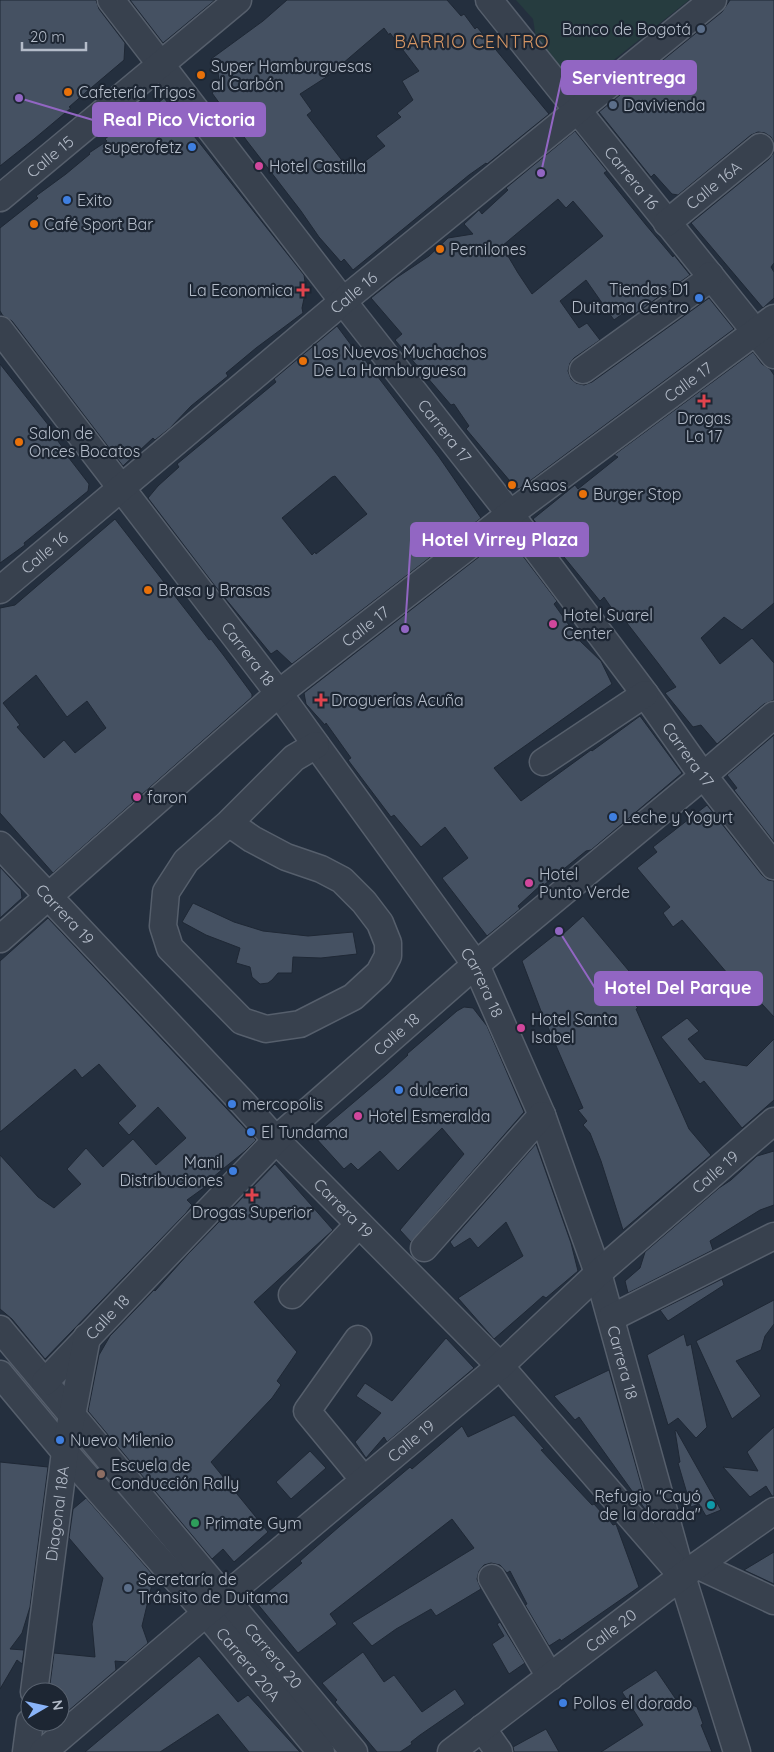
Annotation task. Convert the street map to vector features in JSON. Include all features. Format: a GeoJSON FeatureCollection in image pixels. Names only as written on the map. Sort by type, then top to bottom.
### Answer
{"type":"FeatureCollection","features":[{"type":"Feature","properties":{"kind":"street","name":"Carrera 17"},"geometry":{"type":"LineString","coordinates":[[111,0],[510,514],[774,866]]}},
{"type":"Feature","properties":{"kind":"street","name":"Calle 15"},"geometry":{"type":"LineString","coordinates":[[0,198],[238,0]]}},
{"type":"Feature","properties":{"kind":"street","name":"Carrera 16"},"geometry":{"type":"LineString","coordinates":[[489,0],[710,275],[765,325],[774,355]]}},
{"type":"Feature","properties":{"kind":"street","name":"Calle 16"},"geometry":{"type":"LineString","coordinates":[[0,590],[354,292],[714,0]]}},
{"type":"Feature","properties":{"kind":"street","name":"Calle 16A"},"geometry":{"type":"LineString","coordinates":[[667,223],[760,147]]}},
{"type":"Feature","properties":{"kind":"street"},"geometry":{"type":"LineString","coordinates":[[583,370],[704,283],[710,275]]}},
{"type":"Feature","properties":{"kind":"street","name":"Calle 17"},"geometry":{"type":"LineString","coordinates":[[0,939],[279,694],[510,514],[765,325]]}},
{"type":"Feature","properties":{"kind":"street","name":"Carrera 18"},"geometry":{"type":"LineString","coordinates":[[0,330],[279,694],[476,965],[542,1115],[598,1273],[691,1571],[738,1752]]}},
{"type":"Feature","properties":{"kind":"street"},"geometry":{"type":"LineString","coordinates":[[543,762],[645,694]]}},
{"type":"Feature","properties":{"kind":"street","name":"Calle 18"},"geometry":{"type":"LineString","coordinates":[[45,1382],[276,1140],[476,965],[774,715]]}},
{"type":"Feature","properties":{"kind":"street"},"geometry":{"type":"LineString","coordinates":[[229,822],[252,839],[286,857],[321,869],[342,880],[364,902],[380,923],[388,943],[388,956],[379,973],[353,997],[300,1024],[266,1029],[242,1021],[170,948],[162,926],[166,892],[186,861],[294,758],[316,744]]}},
{"type":"Feature","properties":{"kind":"street","name":"Carrera 19"},"geometry":{"type":"LineString","coordinates":[[0,844],[276,1140],[500,1366],[691,1571]]}},
{"type":"Feature","properties":{"kind":"street"},"geometry":{"type":"LineString","coordinates":[[424,1248],[542,1115]]}},
{"type":"Feature","properties":{"kind":"street","name":"Calle 19"},"geometry":{"type":"LineString","coordinates":[[43,1752],[500,1366],[598,1273],[774,1121]]}},
{"type":"Feature","properties":{"kind":"street"},"geometry":{"type":"LineString","coordinates":[[292,1295],[359,1224]]}},
{"type":"Feature","properties":{"kind":"street"},"geometry":{"type":"LineString","coordinates":[[611,1318],[774,1236]]}},
{"type":"Feature","properties":{"kind":"street","name":"Carrera 20"},"geometry":{"type":"LineString","coordinates":[[0,1329],[71,1415],[215,1605],[354,1752]]}},
{"type":"Feature","properties":{"kind":"street","name":"Diagonal 18A"},"geometry":{"type":"LineString","coordinates":[[35,1682],[65,1452],[87,1337]]}},
{"type":"Feature","properties":{"kind":"street"},"geometry":{"type":"LineString","coordinates":[[358,1339],[308,1411],[364,1480]]}},
{"type":"Feature","properties":{"kind":"street","name":"Carrera 20A"},"geometry":{"type":"LineString","coordinates":[[0,1374],[65,1452],[215,1605],[321,1752]]}},
{"type":"Feature","properties":{"kind":"street","name":"Calle 20"},"geometry":{"type":"LineString","coordinates":[[451,1752],[691,1571],[774,1511]]}},
{"type":"Feature","properties":{"kind":"street"},"geometry":{"type":"LineString","coordinates":[[691,1571],[726,1577],[774,1601]]}},
{"type":"Feature","properties":{"kind":"street"},"geometry":{"type":"LineString","coordinates":[[492,1578],[550,1677]]}},
{"type":"Feature","properties":{"kind":"street"},"geometry":{"type":"LineString","coordinates":[[482,1728],[499,1752]]}},
{"type":"Feature","properties":{"kind":"street"},"geometry":{"type":"LineString","coordinates":[[26,1752],[29,1732]]}},
{"type":"Feature","properties":{"kind":"green space"},"geometry":{"type":"Polygon","coordinates":[[[516,0],[689,0],[576,90],[536,38],[533,19],[516,0]]]}},
{"type":"Feature","properties":{"kind":"building"},"geometry":{"type":"Polygon","coordinates":[[[0,0],[96,0],[99,9],[125,43],[124,60],[69,107],[71,108],[0,166],[0,0]]]}},
{"type":"Feature","properties":{"kind":"building"},"geometry":{"type":"Polygon","coordinates":[[[130,0],[215,0],[163,43],[130,0]]]}},
{"type":"Feature","properties":{"kind":"building"},"geometry":{"type":"Polygon","coordinates":[[[287,0],[447,0],[461,16],[464,14],[475,29],[477,27],[549,114],[487,164],[469,175],[353,270],[344,259],[341,262],[319,237],[212,93],[217,89],[219,81],[218,72],[211,59],[263,21],[287,0]],[[384,28],[328,76],[300,94],[312,111],[307,115],[351,172],[385,146],[376,136],[401,117],[397,113],[413,100],[402,81],[419,71],[390,33],[389,35],[384,28]]]}},
{"type":"Feature","properties":{"kind":"building"},"geometry":{"type":"Polygon","coordinates":[[[730,0],[774,0],[774,143],[771,137],[765,133],[758,132],[751,135],[678,195],[672,194],[654,174],[651,177],[599,112],[722,12],[730,0]]]}},
{"type":"Feature","properties":{"kind":"building"},"geometry":{"type":"Polygon","coordinates":[[[164,98],[304,275],[306,289],[302,308],[303,313],[226,373],[228,376],[191,406],[170,428],[155,440],[153,438],[123,466],[12,321],[3,316],[0,311],[0,228],[38,198],[36,196],[66,174],[89,153],[107,141],[105,139],[148,104],[151,109],[164,98]]]}},
{"type":"Feature","properties":{"kind":"building"},"geometry":{"type":"Polygon","coordinates":[[[575,131],[607,171],[604,173],[690,275],[633,315],[629,309],[614,320],[586,280],[560,301],[579,328],[587,323],[600,340],[574,358],[570,363],[568,371],[571,379],[576,383],[584,385],[592,382],[709,298],[734,329],[519,489],[515,487],[466,429],[469,426],[454,404],[451,405],[395,340],[402,334],[371,298],[396,278],[429,256],[448,238],[473,234],[464,224],[479,210],[482,214],[508,190],[506,188],[575,131]],[[558,199],[502,246],[532,294],[603,236],[573,201],[566,208],[558,199]]]}},
{"type":"Feature","properties":{"kind":"building"},"geometry":{"type":"Polygon","coordinates":[[[774,152],[774,263],[771,267],[774,272],[774,298],[763,308],[691,223],[769,159],[774,152]]]}},
{"type":"Feature","properties":{"kind":"building"},"geometry":{"type":"Polygon","coordinates":[[[337,326],[439,457],[481,518],[292,664],[277,650],[271,654],[215,586],[148,498],[179,467],[177,464],[276,382],[274,379],[337,326]],[[335,476],[282,518],[312,555],[315,552],[316,554],[367,514],[335,476]]]}},
{"type":"Feature","properties":{"kind":"building"},"geometry":{"type":"Polygon","coordinates":[[[753,352],[774,375],[774,603],[742,630],[724,617],[701,638],[720,664],[752,638],[774,663],[774,700],[764,704],[717,744],[701,725],[693,727],[665,693],[676,687],[658,663],[620,614],[617,616],[604,597],[600,601],[533,519],[575,485],[578,489],[618,457],[614,455],[753,352]]]}},
{"type":"Feature","properties":{"kind":"building"},"geometry":{"type":"Polygon","coordinates":[[[0,364],[57,436],[55,437],[62,449],[89,484],[88,491],[24,543],[25,545],[0,563],[0,364]]]}},
{"type":"Feature","properties":{"kind":"building"},"geometry":{"type":"Polygon","coordinates":[[[115,519],[209,640],[211,639],[252,694],[252,697],[53,873],[0,813],[0,608],[15,605],[115,519]],[[36,675],[3,703],[20,725],[17,727],[44,758],[64,740],[75,753],[106,728],[87,701],[67,717],[36,675]]]}},
{"type":"Feature","properties":{"kind":"building"},"geometry":{"type":"Polygon","coordinates":[[[507,535],[557,601],[554,604],[581,642],[601,661],[612,684],[494,768],[521,801],[640,716],[682,773],[591,850],[586,851],[544,885],[543,883],[518,906],[520,909],[487,936],[442,878],[468,858],[445,827],[421,847],[394,815],[391,817],[348,760],[351,758],[326,723],[325,725],[306,704],[304,693],[507,535]]]}},
{"type":"Feature","properties":{"kind":"building"},"geometry":{"type":"Polygon","coordinates":[[[774,735],[774,842],[734,790],[737,788],[727,775],[774,735]]]}},
{"type":"Feature","properties":{"kind":"building"},"geometry":{"type":"Polygon","coordinates":[[[707,805],[762,875],[768,880],[774,881],[774,1017],[750,991],[745,994],[682,920],[673,927],[663,913],[670,907],[637,868],[657,852],[653,847],[707,805]]]}},
{"type":"Feature","properties":{"kind":"building"},"geometry":{"type":"Polygon","coordinates":[[[0,867],[21,890],[22,898],[0,918],[0,867]]]}},
{"type":"Feature","properties":{"kind":"building"},"geometry":{"type":"Polygon","coordinates":[[[193,903],[234,922],[263,931],[308,936],[353,932],[357,954],[321,958],[293,957],[292,973],[278,973],[268,983],[260,984],[252,977],[250,967],[236,963],[240,948],[206,935],[182,922],[193,903]]]}},
{"type":"Feature","properties":{"kind":"building"},"geometry":{"type":"Polygon","coordinates":[[[583,916],[639,983],[661,988],[636,1006],[638,1008],[636,1009],[689,1129],[711,1155],[623,1230],[601,1161],[590,1133],[583,1125],[587,1121],[578,1110],[583,1108],[541,1011],[522,961],[561,930],[563,934],[583,916]]]}},
{"type":"Feature","properties":{"kind":"building"},"geometry":{"type":"Polygon","coordinates":[[[48,918],[256,1140],[207,1182],[205,1187],[187,1200],[192,1205],[186,1213],[45,1359],[12,1319],[0,1309],[0,1155],[38,1197],[54,1208],[81,1184],[67,1169],[86,1148],[103,1167],[133,1139],[156,1165],[186,1138],[158,1107],[129,1135],[118,1123],[136,1106],[99,1064],[82,1078],[75,1069],[0,1132],[0,961],[48,918]]]}},
{"type":"Feature","properties":{"kind":"building"},"geometry":{"type":"Polygon","coordinates":[[[464,1007],[473,1008],[487,1026],[524,1112],[411,1242],[400,1230],[464,1154],[442,1128],[398,1171],[380,1151],[358,1170],[351,1163],[344,1169],[314,1136],[457,1011],[464,1007]]]}},
{"type":"Feature","properties":{"kind":"building"},"geometry":{"type":"Polygon","coordinates":[[[687,1018],[699,1031],[688,1039],[705,1059],[747,1066],[774,1039],[774,1100],[742,1128],[704,1081],[700,1084],[661,1037],[687,1018]]]}},
{"type":"Feature","properties":{"kind":"building"},"geometry":{"type":"Polygon","coordinates":[[[536,1144],[571,1243],[578,1271],[546,1298],[543,1296],[494,1339],[458,1298],[523,1256],[506,1222],[478,1248],[470,1238],[454,1248],[450,1242],[536,1144]]]}},
{"type":"Feature","properties":{"kind":"building"},"geometry":{"type":"Polygon","coordinates":[[[774,1151],[774,1205],[760,1210],[710,1241],[713,1250],[628,1293],[625,1281],[640,1268],[645,1252],[757,1156],[774,1151]]]}},
{"type":"Feature","properties":{"kind":"building"},"geometry":{"type":"Polygon","coordinates":[[[275,1164],[333,1230],[254,1302],[297,1352],[277,1381],[281,1385],[272,1398],[211,1462],[268,1532],[234,1562],[223,1549],[212,1559],[88,1411],[99,1355],[110,1336],[275,1164]]]}},
{"type":"Feature","properties":{"kind":"building"},"geometry":{"type":"Polygon","coordinates":[[[722,1279],[724,1285],[668,1321],[660,1310],[722,1279]]]}},
{"type":"Feature","properties":{"kind":"building"},"geometry":{"type":"Polygon","coordinates":[[[774,1300],[774,1324],[765,1336],[761,1350],[736,1361],[761,1396],[732,1419],[696,1341],[774,1300]]]}},
{"type":"Feature","properties":{"kind":"building"},"geometry":{"type":"Polygon","coordinates":[[[684,1334],[687,1346],[691,1344],[707,1427],[696,1438],[678,1418],[668,1425],[647,1355],[684,1334]]]}},
{"type":"Feature","properties":{"kind":"building"},"geometry":{"type":"Polygon","coordinates":[[[446,1338],[474,1368],[387,1442],[384,1437],[366,1458],[355,1442],[381,1413],[356,1396],[365,1383],[392,1401],[446,1338]]]}},
{"type":"Feature","properties":{"kind":"building"},"geometry":{"type":"Polygon","coordinates":[[[609,1370],[650,1516],[579,1417],[575,1420],[554,1396],[609,1370]]]}},
{"type":"Feature","properties":{"kind":"building"},"geometry":{"type":"Polygon","coordinates":[[[514,1415],[544,1449],[541,1450],[577,1489],[592,1505],[594,1504],[603,1512],[613,1525],[616,1524],[639,1587],[561,1641],[560,1639],[549,1646],[525,1605],[527,1604],[510,1571],[507,1573],[500,1565],[491,1563],[484,1565],[479,1571],[477,1579],[481,1589],[436,1616],[431,1609],[396,1629],[372,1646],[352,1623],[474,1548],[452,1519],[330,1614],[337,1624],[298,1653],[256,1602],[302,1563],[300,1561],[340,1526],[410,1467],[412,1469],[462,1426],[468,1437],[514,1415]]]}},
{"type":"Feature","properties":{"kind":"building"},"geometry":{"type":"Polygon","coordinates":[[[774,1427],[774,1496],[772,1496],[766,1486],[750,1497],[723,1467],[758,1471],[747,1452],[774,1427]]]}},
{"type":"Feature","properties":{"kind":"building"},"geometry":{"type":"Polygon","coordinates":[[[675,1431],[721,1510],[706,1516],[699,1504],[691,1507],[678,1463],[680,1462],[675,1431]]]}},
{"type":"Feature","properties":{"kind":"building"},"geometry":{"type":"Polygon","coordinates":[[[310,1451],[326,1468],[291,1499],[276,1482],[310,1451]]]}},
{"type":"Feature","properties":{"kind":"building"},"geometry":{"type":"Polygon","coordinates":[[[0,1462],[48,1467],[30,1607],[22,1633],[10,1649],[24,1650],[22,1664],[17,1660],[0,1689],[0,1462]]]}},
{"type":"Feature","properties":{"kind":"building"},"geometry":{"type":"Polygon","coordinates":[[[86,1498],[154,1576],[142,1626],[148,1643],[126,1662],[115,1661],[116,1670],[70,1709],[70,1682],[50,1682],[54,1653],[95,1657],[92,1624],[103,1578],[69,1538],[73,1509],[86,1498]]]}},
{"type":"Feature","properties":{"kind":"building"},"geometry":{"type":"Polygon","coordinates":[[[774,1552],[774,1584],[744,1570],[774,1552]]]}},
{"type":"Feature","properties":{"kind":"building"},"geometry":{"type":"Polygon","coordinates":[[[500,1622],[525,1663],[509,1674],[492,1644],[504,1636],[497,1624],[500,1622]]]}},
{"type":"Feature","properties":{"kind":"building"},"geometry":{"type":"Polygon","coordinates":[[[363,1652],[384,1682],[394,1675],[422,1712],[455,1689],[465,1704],[420,1735],[411,1742],[412,1744],[400,1752],[377,1752],[335,1702],[337,1700],[322,1683],[363,1652]]]}},
{"type":"Feature","properties":{"kind":"building"},"geometry":{"type":"Polygon","coordinates":[[[199,1656],[238,1702],[248,1695],[300,1752],[249,1752],[218,1714],[160,1752],[85,1752],[199,1656]]]}},
{"type":"Feature","properties":{"kind":"building"},"geometry":{"type":"Polygon","coordinates":[[[656,1670],[675,1698],[697,1707],[703,1724],[701,1725],[712,1752],[601,1752],[643,1725],[622,1692],[656,1670]]]}},
{"type":"Feature","properties":{"kind":"building"},"geometry":{"type":"Polygon","coordinates":[[[546,1729],[559,1752],[514,1752],[513,1747],[546,1729]]]}},
{"type":"Feature","properties":{"kind":"place","name":"Banco de Bogotá"},"geometry":{"type":"Point","coordinates":[701,29]}},
{"type":"Feature","properties":{"kind":"place","name":"Super Hamburguesas al Carbón"},"geometry":{"type":"Point","coordinates":[201,75]}},
{"type":"Feature","properties":{"kind":"place","name":"Cafetería Trigos"},"geometry":{"type":"Point","coordinates":[68,92]}},
{"type":"Feature","properties":{"kind":"place","name":"Real Pico Victoria"},"geometry":{"type":"Point","coordinates":[19,98]}},
{"type":"Feature","properties":{"kind":"place","name":"Davivienda"},"geometry":{"type":"Point","coordinates":[613,105]}},
{"type":"Feature","properties":{"kind":"place","name":"superofetz"},"geometry":{"type":"Point","coordinates":[192,147]}},
{"type":"Feature","properties":{"kind":"place","name":"Hotel Castilla"},"geometry":{"type":"Point","coordinates":[259,166]}},
{"type":"Feature","properties":{"kind":"place","name":"Servientrega"},"geometry":{"type":"Point","coordinates":[541,173]}},
{"type":"Feature","properties":{"kind":"place","name":"Exito"},"geometry":{"type":"Point","coordinates":[67,200]}},
{"type":"Feature","properties":{"kind":"place","name":"Café Sport Bar"},"geometry":{"type":"Point","coordinates":[34,224]}},
{"type":"Feature","properties":{"kind":"place","name":"Pernilones"},"geometry":{"type":"Point","coordinates":[440,249]}},
{"type":"Feature","properties":{"kind":"place","name":"La Economica"},"geometry":{"type":"Point","coordinates":[303,290]}},
{"type":"Feature","properties":{"kind":"place","name":"Tiendas D1 Duitama Centro"},"geometry":{"type":"Point","coordinates":[699,298]}},
{"type":"Feature","properties":{"kind":"place","name":"Los Nuevos Muchachos De La Hamburguesa"},"geometry":{"type":"Point","coordinates":[303,361]}},
{"type":"Feature","properties":{"kind":"place","name":"Drogas La 17"},"geometry":{"type":"Point","coordinates":[704,401]}},
{"type":"Feature","properties":{"kind":"place","name":"Salon de Onces Bocatos"},"geometry":{"type":"Point","coordinates":[19,442]}},
{"type":"Feature","properties":{"kind":"place","name":"Asaos"},"geometry":{"type":"Point","coordinates":[512,485]}},
{"type":"Feature","properties":{"kind":"place","name":"Burger Stop"},"geometry":{"type":"Point","coordinates":[583,494]}},
{"type":"Feature","properties":{"kind":"place","name":"Brasa y Brasas"},"geometry":{"type":"Point","coordinates":[148,590]}},
{"type":"Feature","properties":{"kind":"place","name":"Hotel Suarel Center"},"geometry":{"type":"Point","coordinates":[553,624]}},
{"type":"Feature","properties":{"kind":"place","name":"Hotel Virrey Plaza"},"geometry":{"type":"Point","coordinates":[405,629]}},
{"type":"Feature","properties":{"kind":"place","name":"Droguerías Acuña"},"geometry":{"type":"Point","coordinates":[321,700]}},
{"type":"Feature","properties":{"kind":"place","name":"faron"},"geometry":{"type":"Point","coordinates":[137,797]}},
{"type":"Feature","properties":{"kind":"place","name":"Leche y Yogurt"},"geometry":{"type":"Point","coordinates":[613,817]}},
{"type":"Feature","properties":{"kind":"place","name":"Hotel Punto Verde"},"geometry":{"type":"Point","coordinates":[529,883]}},
{"type":"Feature","properties":{"kind":"place","name":"Hotel Del Parque"},"geometry":{"type":"Point","coordinates":[559,931]}},
{"type":"Feature","properties":{"kind":"place","name":"Hotel Santa Isabel"},"geometry":{"type":"Point","coordinates":[521,1028]}},
{"type":"Feature","properties":{"kind":"place","name":"dulceria"},"geometry":{"type":"Point","coordinates":[399,1090]}},
{"type":"Feature","properties":{"kind":"place","name":"mercopolis"},"geometry":{"type":"Point","coordinates":[232,1104]}},
{"type":"Feature","properties":{"kind":"place","name":"Hotel Esmeralda"},"geometry":{"type":"Point","coordinates":[358,1116]}},
{"type":"Feature","properties":{"kind":"place","name":"El Tundama"},"geometry":{"type":"Point","coordinates":[251,1132]}},
{"type":"Feature","properties":{"kind":"place","name":"Manil Distribuciones"},"geometry":{"type":"Point","coordinates":[233,1171]}},
{"type":"Feature","properties":{"kind":"place","name":"Drogas Superior"},"geometry":{"type":"Point","coordinates":[252,1195]}},
{"type":"Feature","properties":{"kind":"place","name":"Nuevo Milenio"},"geometry":{"type":"Point","coordinates":[60,1440]}},
{"type":"Feature","properties":{"kind":"place","name":"Escuela de Conducción Rally"},"geometry":{"type":"Point","coordinates":[101,1474]}},
{"type":"Feature","properties":{"kind":"place","name":"Refugio \"Cayó de la dorada\""},"geometry":{"type":"Point","coordinates":[711,1505]}},
{"type":"Feature","properties":{"kind":"place","name":"Primate Gym"},"geometry":{"type":"Point","coordinates":[195,1523]}},
{"type":"Feature","properties":{"kind":"place","name":"Secretaría de Tránsito de Duitama"},"geometry":{"type":"Point","coordinates":[128,1588]}},
{"type":"Feature","properties":{"kind":"place","name":"Pollos el dorado"},"geometry":{"type":"Point","coordinates":[563,1703]}},
{"type":"Feature","properties":{"kind":"district","name":"BARRIO CENTRO"},"geometry":{"type":"Point","coordinates":[472,42]}}]}
